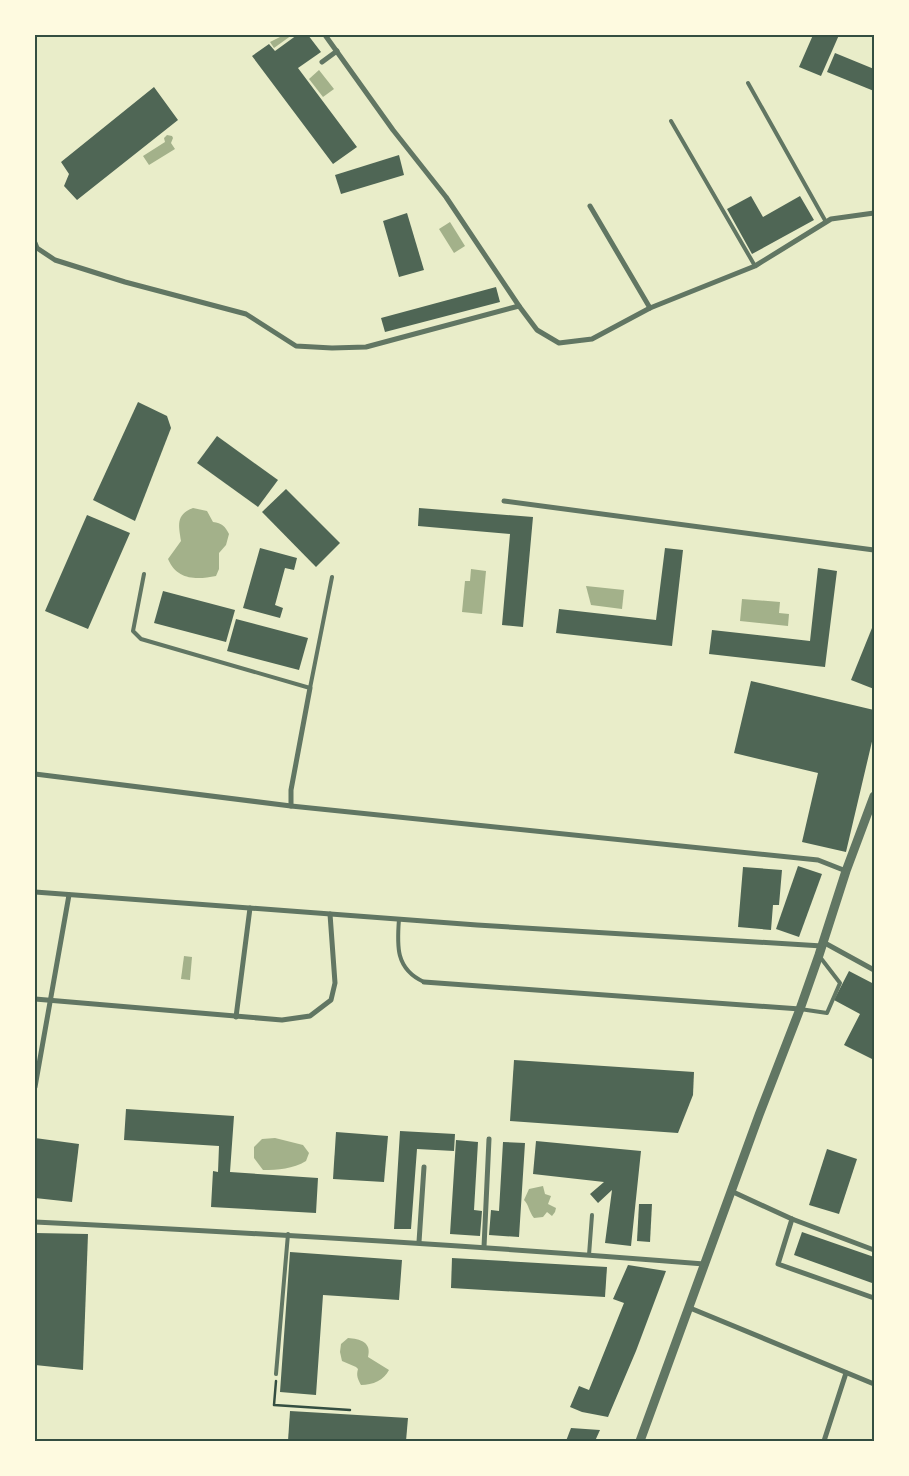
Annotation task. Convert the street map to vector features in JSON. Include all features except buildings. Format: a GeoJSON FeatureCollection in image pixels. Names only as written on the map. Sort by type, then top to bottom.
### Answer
{"type":"FeatureCollection","features":[{"type":"Feature","properties":{"kind":"street"},"geometry":{"type":"LineString","coordinates":[[325,35],[393,130],[446,197],[537,330],[559,343],[592,339],[650,308],[755,266],[831,219],[874,212]]}},
{"type":"Feature","properties":{"kind":"street"},"geometry":{"type":"LineString","coordinates":[[322,62],[337,51]]}},
{"type":"Feature","properties":{"kind":"street"},"geometry":{"type":"LineString","coordinates":[[590,206],[650,308]]}},
{"type":"Feature","properties":{"kind":"street"},"geometry":{"type":"LineString","coordinates":[[35,243],[37,248],[55,260],[134,285],[246,314],[296,346],[332,348],[366,346],[519,306]]}},
{"type":"Feature","properties":{"kind":"street"},"geometry":{"type":"LineString","coordinates":[[504,502],[874,550]]}},
{"type":"Feature","properties":{"kind":"street"},"geometry":{"type":"LineString","coordinates":[[291,806],[291,790],[310,688]]}},
{"type":"Feature","properties":{"kind":"street"},"geometry":{"type":"LineString","coordinates":[[35,774],[291,806],[818,860],[846,871]]}},
{"type":"Feature","properties":{"kind":"street"},"geometry":{"type":"LineString","coordinates":[[640,1441],[800,1009],[846,871],[872,806],[874,796]]}},
{"type":"Feature","properties":{"kind":"street"},"geometry":{"type":"LineString","coordinates":[[35,892],[399,919],[823,944],[874,970]]}},
{"type":"Feature","properties":{"kind":"street"},"geometry":{"type":"LineString","coordinates":[[35,1087],[69,895]]}},
{"type":"Feature","properties":{"kind":"street"},"geometry":{"type":"LineString","coordinates":[[236,1016],[250,908]]}},
{"type":"Feature","properties":{"kind":"street"},"geometry":{"type":"LineString","coordinates":[[35,999],[282,1020],[294,1020],[310,1016],[331,1000],[335,983],[330,914]]}},
{"type":"Feature","properties":{"kind":"street"},"geometry":{"type":"LineString","coordinates":[[424,982],[800,1009]]}},
{"type":"Feature","properties":{"kind":"street"},"geometry":{"type":"LineString","coordinates":[[484,1247],[489,1139]]}},
{"type":"Feature","properties":{"kind":"street"},"geometry":{"type":"LineString","coordinates":[[418,1242],[424,1167]]}},
{"type":"Feature","properties":{"kind":"street"},"geometry":{"type":"LineString","coordinates":[[731,1191],[792,1219],[874,1250]]}},
{"type":"Feature","properties":{"kind":"street"},"geometry":{"type":"LineString","coordinates":[[792,1219],[778,1264],[874,1298]]}},
{"type":"Feature","properties":{"kind":"street"},"geometry":{"type":"LineString","coordinates":[[35,1222],[418,1242],[704,1264]]}},
{"type":"Feature","properties":{"kind":"street"},"geometry":{"type":"LineString","coordinates":[[690,1308],[874,1384]]}},
{"type":"Feature","properties":{"kind":"street"},"geometry":{"type":"LineString","coordinates":[[824,1441],[846,1373]]}},
{"type":"Feature","properties":{"kind":"lane"},"geometry":{"type":"LineString","coordinates":[[748,83],[826,222]]}},
{"type":"Feature","properties":{"kind":"lane"},"geometry":{"type":"LineString","coordinates":[[671,121],[755,266]]}},
{"type":"Feature","properties":{"kind":"lane"},"geometry":{"type":"LineString","coordinates":[[144,574],[133,631],[141,639],[310,688],[332,577]]}},
{"type":"Feature","properties":{"kind":"lane"},"geometry":{"type":"LineString","coordinates":[[399,919],[397,941],[401,958],[412,976],[424,982]]}},
{"type":"Feature","properties":{"kind":"lane"},"geometry":{"type":"LineString","coordinates":[[800,1009],[827,1013],[840,983],[819,956]]}},
{"type":"Feature","properties":{"kind":"lane"},"geometry":{"type":"LineString","coordinates":[[589,1254],[592,1215]]}},
{"type":"Feature","properties":{"kind":"lane"},"geometry":{"type":"LineString","coordinates":[[276,1374],[288,1234]]}},
{"type":"Feature","properties":{"kind":"path"},"geometry":{"type":"LineString","coordinates":[[276,1374],[274,1405],[350,1410]]}},
{"type":"Feature","properties":{"kind":"shaded area"},"geometry":{"type":"Polygon","coordinates":[[[284,35],[292,35],[274,48],[270,42],[284,35]]]}},
{"type":"Feature","properties":{"kind":"shaded area"},"geometry":{"type":"Polygon","coordinates":[[[319,70],[334,89],[323,97],[309,79],[319,70]]]}},
{"type":"Feature","properties":{"kind":"shaded area"},"geometry":{"type":"Polygon","coordinates":[[[167,135],[172,136],[171,143],[175,149],[149,165],[143,156],[165,142],[164,138],[167,135]]]}},
{"type":"Feature","properties":{"kind":"shaded area"},"geometry":{"type":"Polygon","coordinates":[[[450,222],[465,246],[454,253],[439,229],[450,222]]]}},
{"type":"Feature","properties":{"kind":"shaded area"},"geometry":{"type":"Polygon","coordinates":[[[193,508],[207,511],[213,522],[223,525],[229,534],[226,545],[219,553],[219,569],[216,576],[194,578],[182,575],[176,571],[168,559],[181,541],[179,526],[181,518],[183,514],[193,508]]]}},
{"type":"Feature","properties":{"kind":"shaded area"},"geometry":{"type":"Polygon","coordinates":[[[471,569],[486,571],[482,614],[462,612],[465,581],[470,581],[471,569]]]}},
{"type":"Feature","properties":{"kind":"shaded area"},"geometry":{"type":"Polygon","coordinates":[[[586,586],[624,590],[622,609],[591,605],[586,586]]]}},
{"type":"Feature","properties":{"kind":"shaded area"},"geometry":{"type":"Polygon","coordinates":[[[742,599],[780,602],[779,613],[789,614],[788,626],[740,621],[742,599]]]}},
{"type":"Feature","properties":{"kind":"shaded area"},"geometry":{"type":"Polygon","coordinates":[[[184,956],[192,957],[190,980],[181,979],[184,956]]]}},
{"type":"Feature","properties":{"kind":"shaded area"},"geometry":{"type":"Polygon","coordinates":[[[275,1138],[303,1145],[309,1153],[306,1161],[296,1166],[263,1170],[254,1158],[254,1147],[262,1139],[275,1138]]]}},
{"type":"Feature","properties":{"kind":"shaded area"},"geometry":{"type":"Polygon","coordinates":[[[543,1186],[545,1194],[551,1196],[548,1204],[556,1208],[555,1212],[552,1216],[547,1212],[543,1217],[534,1218],[524,1200],[529,1189],[543,1186]]]}},
{"type":"Feature","properties":{"kind":"shaded area"},"geometry":{"type":"Polygon","coordinates":[[[348,1338],[361,1340],[367,1345],[368,1357],[389,1370],[384,1377],[374,1383],[361,1385],[357,1376],[358,1369],[342,1361],[341,1344],[348,1338]]]}}]}
